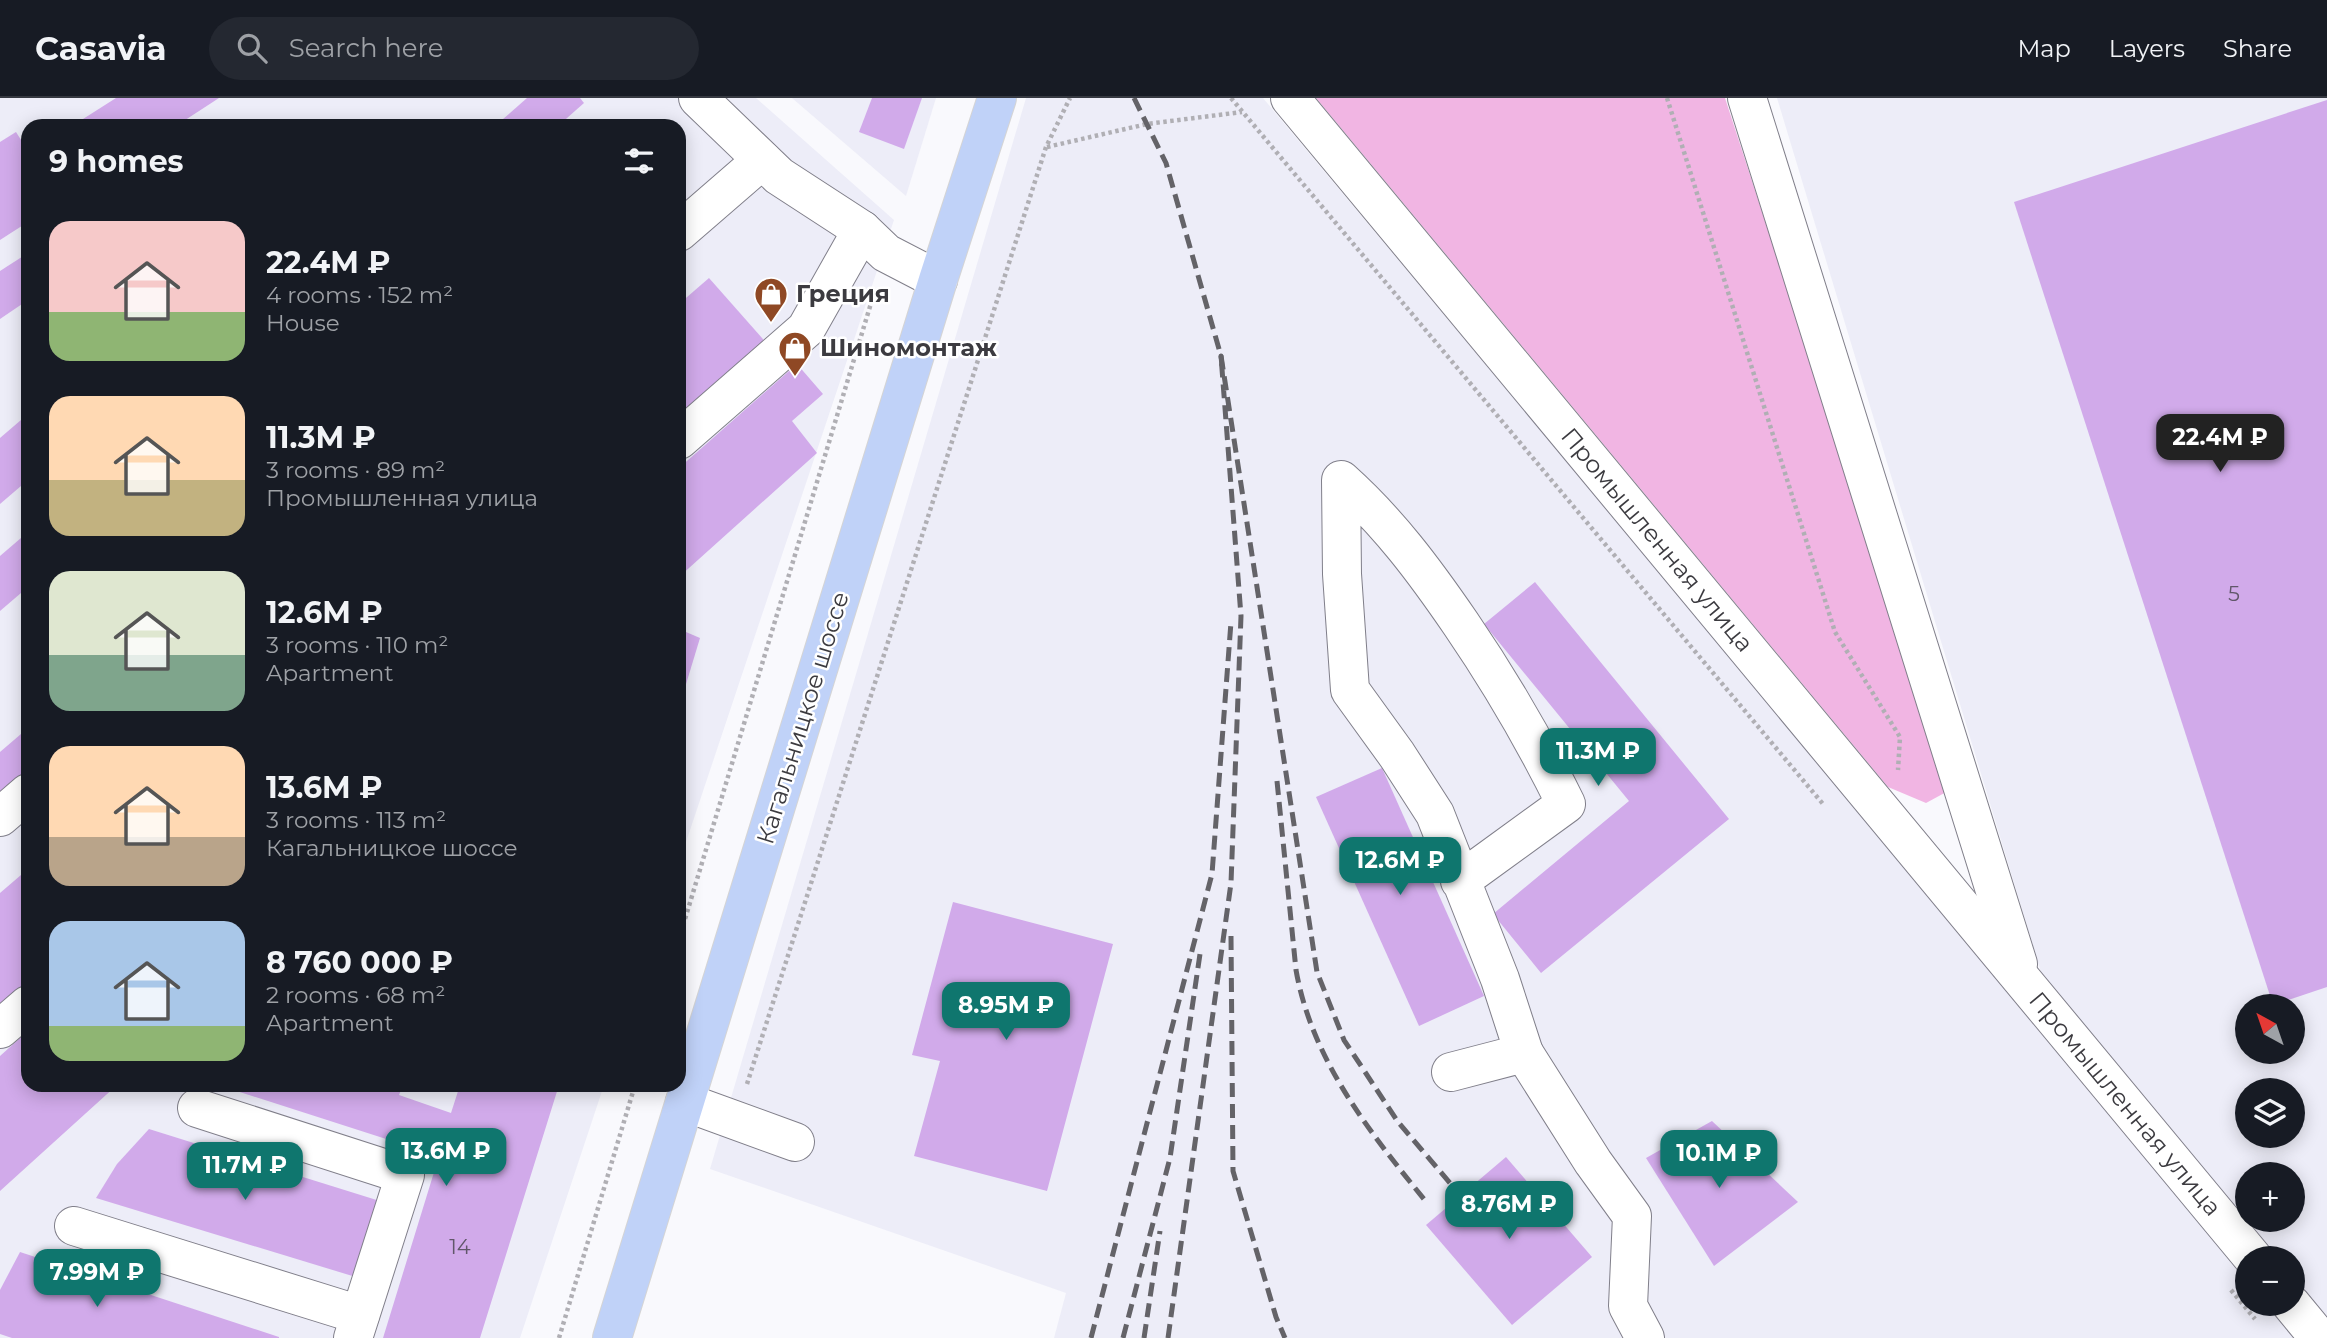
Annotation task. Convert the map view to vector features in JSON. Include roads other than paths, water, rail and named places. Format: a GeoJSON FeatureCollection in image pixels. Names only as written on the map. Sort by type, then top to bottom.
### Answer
{"type":"FeatureCollection","features":[{"type":"Feature","properties":{"kind":"main road","name":"Кагальницкое шоссе"},"geometry":{"type":"LineString","coordinates":[[612,1338],[937,280],[997,98]]}},
{"type":"Feature","properties":{"kind":"street"},"geometry":{"type":"LineString","coordinates":[[698,98],[779,176],[874,242],[937,280]]}},
{"type":"Feature","properties":{"kind":"street","name":"Промышленная улица"},"geometry":{"type":"LineString","coordinates":[[1290,98],[2243,1246]]}},
{"type":"Feature","properties":{"kind":"street","name":"Промышленная улица"},"geometry":{"type":"LineString","coordinates":[[1746,98],[2024,982]]}},
{"type":"Feature","properties":{"kind":"street"},"geometry":{"type":"LineString","coordinates":[[686,226],[762,160]]}},
{"type":"Feature","properties":{"kind":"street"},"geometry":{"type":"LineString","coordinates":[[686,434],[806,329],[874,242]]}},
{"type":"Feature","properties":{"kind":"street"},"geometry":{"type":"LineString","coordinates":[[1460,881],[1566,804],[1541,752],[1486,661],[1420,564],[1365,501],[1341,480],[1342,573],[1350,690],[1435,814],[1460,881],[1500,979],[1524,1053],[1593,1162],[1632,1216],[1628,1306],[1645,1338]]}},
{"type":"Feature","properties":{"kind":"street"},"geometry":{"type":"LineString","coordinates":[[0,817],[21,799]]}},
{"type":"Feature","properties":{"kind":"street"},"geometry":{"type":"LineString","coordinates":[[0,1029],[21,1011]]}},
{"type":"Feature","properties":{"kind":"street"},"geometry":{"type":"LineString","coordinates":[[1451,1072],[1524,1053]]}},
{"type":"Feature","properties":{"kind":"street"},"geometry":{"type":"LineString","coordinates":[[685,1102],[795,1142]]}},
{"type":"Feature","properties":{"kind":"street"},"geometry":{"type":"LineString","coordinates":[[74,1226],[357,1326],[405,1175],[197,1108]]}},
{"type":"Feature","properties":{"kind":"street"},"geometry":{"type":"LineString","coordinates":[[2276,1316],[2319,1338]]}},
{"type":"Feature","properties":{"kind":"railway"},"geometry":{"type":"LineString","coordinates":[[1134,98],[1166,163],[1222,366]]}},
{"type":"Feature","properties":{"kind":"railway"},"geometry":{"type":"LineString","coordinates":[[1168,1338],[1231,883],[1241,616],[1221,356],[1317,972],[1344,1040],[1398,1122],[1450,1183]]}},
{"type":"Feature","properties":{"kind":"railway"},"geometry":{"type":"LineString","coordinates":[[1091,1338],[1212,874],[1231,622]]}},
{"type":"Feature","properties":{"kind":"railway"},"geometry":{"type":"LineString","coordinates":[[1277,781],[1296,970],[1315,1035],[1330,1066],[1365,1123],[1428,1204]]}},
{"type":"Feature","properties":{"kind":"railway"},"geometry":{"type":"LineString","coordinates":[[1231,936],[1233,1171],[1276,1317],[1285,1338]]}},
{"type":"Feature","properties":{"kind":"railway"},"geometry":{"type":"LineString","coordinates":[[1123,1338],[1170,1158],[1200,954]]}},
{"type":"Feature","properties":{"kind":"railway"},"geometry":{"type":"LineString","coordinates":[[1144,1338],[1160,1231]]}},
{"type":"Feature","properties":{"kind":"place","name":"Греция"},"geometry":{"type":"Point","coordinates":[771,324]}},
{"type":"Feature","properties":{"kind":"place","name":"Шиномонтаж"},"geometry":{"type":"Point","coordinates":[795,378]}}]}
